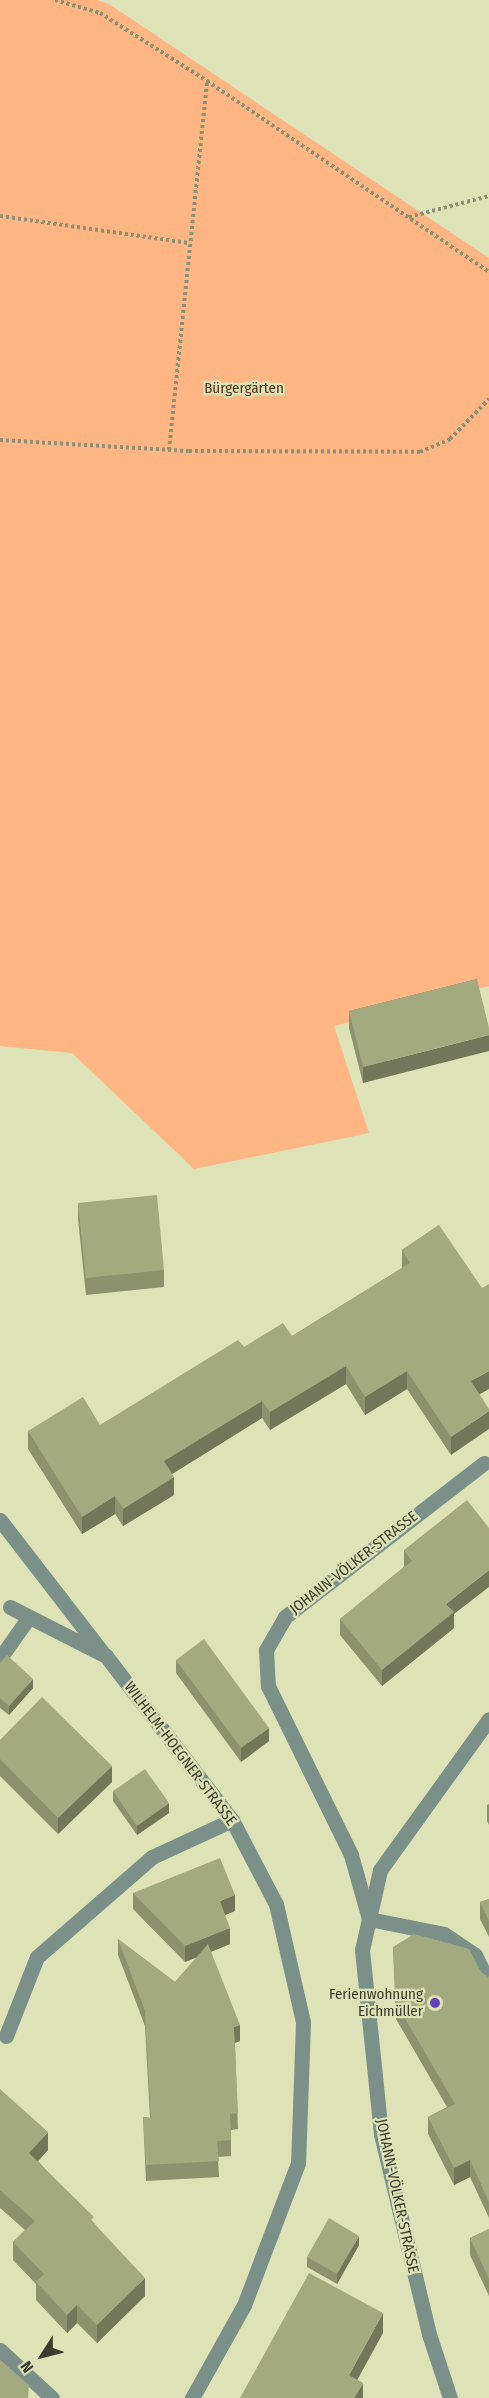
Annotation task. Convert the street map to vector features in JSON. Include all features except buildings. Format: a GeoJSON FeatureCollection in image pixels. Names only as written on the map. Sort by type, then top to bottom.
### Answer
{"type":"FeatureCollection","features":[{"type":"Feature","properties":{"kind":"street","name":"JOHANN-VÖLKER-STRASSE"},"geometry":{"type":"LineString","coordinates":[[369,1918],[351,1855],[268,1686],[266,1650],[285,1617],[484,1463]]}},
{"type":"Feature","properties":{"kind":"street","name":"WILHELM-HOEGNER-STRASSE"},"geometry":{"type":"LineString","coordinates":[[0,1520],[232,1820],[276,1904],[303,2022],[298,2163],[244,2305],[192,2398]]}},
{"type":"Feature","properties":{"kind":"street","name":"WILHELM-HOEGNER-STRASSE"},"geometry":{"type":"LineString","coordinates":[[10,1607],[106,1656]]}},
{"type":"Feature","properties":{"kind":"street"},"geometry":{"type":"LineString","coordinates":[[0,1659],[29,1617]]}},
{"type":"Feature","properties":{"kind":"street","name":"JOHANN-VÖLKER-STRASSE"},"geometry":{"type":"LineString","coordinates":[[450,2398],[429,2334],[381,2133],[362,1950],[380,1870],[489,1719]]}},
{"type":"Feature","properties":{"kind":"street"},"geometry":{"type":"LineString","coordinates":[[6,2036],[38,1957],[152,1857],[232,1820]]}},
{"type":"Feature","properties":{"kind":"street"},"geometry":{"type":"LineString","coordinates":[[369,1918],[444,1934],[474,1955],[489,1984]]}},
{"type":"Feature","properties":{"kind":"street"},"geometry":{"type":"LineString","coordinates":[[0,2350],[52,2398]]}},
{"type":"Feature","properties":{"kind":"path"},"geometry":{"type":"LineString","coordinates":[[55,0],[100,13],[207,81],[489,272]]}},
{"type":"Feature","properties":{"kind":"path"},"geometry":{"type":"LineString","coordinates":[[169,450],[207,81]]}},
{"type":"Feature","properties":{"kind":"path"},"geometry":{"type":"LineString","coordinates":[[408,217],[489,196]]}},
{"type":"Feature","properties":{"kind":"path"},"geometry":{"type":"LineString","coordinates":[[0,216],[189,243]]}},
{"type":"Feature","properties":{"kind":"path"},"geometry":{"type":"LineString","coordinates":[[0,440],[169,450],[420,452],[450,439],[489,399]]}},
{"type":"Feature","properties":{"kind":"green space","name":"Bürgergärten"},"geometry":{"type":"Polygon","coordinates":[[[0,0],[97,0],[109,4],[489,258],[489,986],[334,1026],[369,1133],[194,1169],[72,1053],[0,1046],[0,0]]]}},
{"type":"Feature","properties":{"kind":"place","name":"Ferienwohnung Eichmüller"},"geometry":{"type":"Point","coordinates":[435,2003]}}]}
